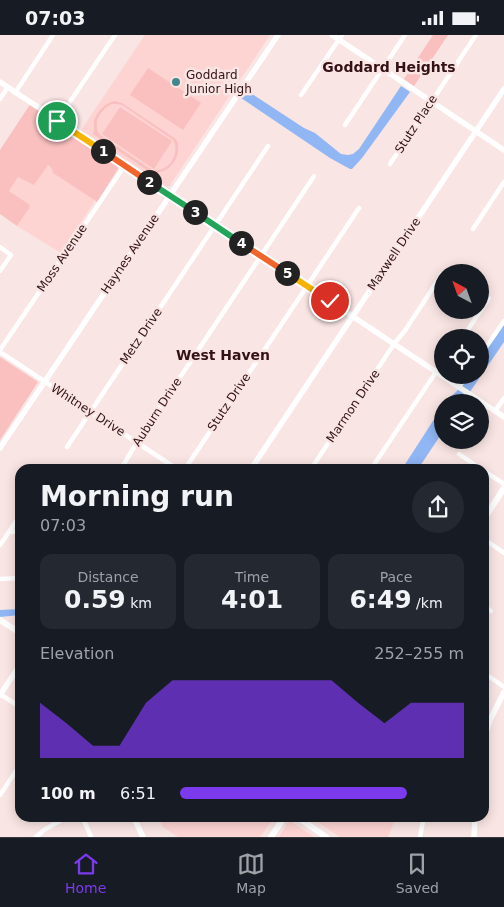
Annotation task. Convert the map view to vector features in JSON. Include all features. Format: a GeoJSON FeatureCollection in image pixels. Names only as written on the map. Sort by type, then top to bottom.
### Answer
{"type":"FeatureCollection","features":[{"type":"Feature","properties":{"kind":"main road"},"geometry":{"type":"LineString","coordinates":[[489,511],[504,488]]}},
{"type":"Feature","properties":{"kind":"main road"},"geometry":{"type":"LineString","coordinates":[[1,621],[15,630]]}},
{"type":"Feature","properties":{"kind":"main road"},"geometry":{"type":"LineString","coordinates":[[271,837],[281,822]]}},
{"type":"Feature","properties":{"kind":"main road"},"geometry":{"type":"LineString","coordinates":[[305,822],[326,837]]}},
{"type":"Feature","properties":{"kind":"street"},"geometry":{"type":"LineString","coordinates":[[15,93],[53,35]]}},
{"type":"Feature","properties":{"kind":"street"},"geometry":{"type":"LineString","coordinates":[[57,121],[115,35]]}},
{"type":"Feature","properties":{"kind":"street","name":"Haynes Avenue"},"geometry":{"type":"LineString","coordinates":[[0,448],[278,35]]}},
{"type":"Feature","properties":{"kind":"street"},"geometry":{"type":"LineString","coordinates":[[332,35],[340,37],[382,69],[504,150]]}},
{"type":"Feature","properties":{"kind":"street"},"geometry":{"type":"LineString","coordinates":[[345,125],[405,35]]}},
{"type":"Feature","properties":{"kind":"street","name":"Stutz Place"},"geometry":{"type":"LineString","coordinates":[[390,164],[476,35]]}},
{"type":"Feature","properties":{"kind":"street"},"geometry":{"type":"LineString","coordinates":[[301,95],[340,37]]}},
{"type":"Feature","properties":{"kind":"street"},"geometry":{"type":"LineString","coordinates":[[0,82],[434,370]]}},
{"type":"Feature","properties":{"kind":"street"},"geometry":{"type":"LineString","coordinates":[[0,99],[7,88]]}},
{"type":"Feature","properties":{"kind":"street","name":"Maxwell Drive"},"geometry":{"type":"LineString","coordinates":[[254,464],[504,89]]}},
{"type":"Feature","properties":{"kind":"street","name":"Metz Drive"},"geometry":{"type":"LineString","coordinates":[[67,447],[268,146]]}},
{"type":"Feature","properties":{"kind":"street","name":"Moss Avenue"},"geometry":{"type":"LineString","coordinates":[[0,351],[125,165]]}},
{"type":"Feature","properties":{"kind":"street","name":"Auburn Drive"},"geometry":{"type":"LineString","coordinates":[[124,464],[314,176]]}},
{"type":"Feature","properties":{"kind":"street"},"geometry":{"type":"LineString","coordinates":[[473,229],[504,182]]}},
{"type":"Feature","properties":{"kind":"street","name":"Stutz Drive"},"geometry":{"type":"LineString","coordinates":[[188,464],[359,208]]}},
{"type":"Feature","properties":{"kind":"street"},"geometry":{"type":"LineString","coordinates":[[0,247],[11,255],[0,271]]}},
{"type":"Feature","properties":{"kind":"street","name":"Marmon Drive"},"geometry":{"type":"LineString","coordinates":[[314,464],[434,287]]}},
{"type":"Feature","properties":{"kind":"street"},"geometry":{"type":"LineString","coordinates":[[489,343],[504,321]]}},
{"type":"Feature","properties":{"kind":"street","name":"Whitney Drive"},"geometry":{"type":"LineString","coordinates":[[0,351],[170,464]]}},
{"type":"Feature","properties":{"kind":"street"},"geometry":{"type":"LineString","coordinates":[[374,464],[434,374]]}},
{"type":"Feature","properties":{"kind":"street"},"geometry":{"type":"LineString","coordinates":[[455,384],[503,415]]}},
{"type":"Feature","properties":{"kind":"street"},"geometry":{"type":"LineString","coordinates":[[495,411],[504,398]]}},
{"type":"Feature","properties":{"kind":"street"},"geometry":{"type":"LineString","coordinates":[[459,454],[473,464]]}},
{"type":"Feature","properties":{"kind":"street"},"geometry":{"type":"LineString","coordinates":[[489,474],[504,484]]}},
{"type":"Feature","properties":{"kind":"street"},"geometry":{"type":"LineString","coordinates":[[0,545],[15,523]]}},
{"type":"Feature","properties":{"kind":"street"},"geometry":{"type":"LineString","coordinates":[[9,532],[15,531]]}},
{"type":"Feature","properties":{"kind":"street"},"geometry":{"type":"LineString","coordinates":[[489,542],[504,553]]}},
{"type":"Feature","properties":{"kind":"street"},"geometry":{"type":"LineString","coordinates":[[0,579],[15,578]]}},
{"type":"Feature","properties":{"kind":"street"},"geometry":{"type":"LineString","coordinates":[[15,672],[0,695],[15,704]]}},
{"type":"Feature","properties":{"kind":"street"},"geometry":{"type":"LineString","coordinates":[[489,676],[504,687]]}},
{"type":"Feature","properties":{"kind":"street"},"geometry":{"type":"LineString","coordinates":[[489,724],[504,692]]}},
{"type":"Feature","properties":{"kind":"street"},"geometry":{"type":"LineString","coordinates":[[0,795],[15,772]]}},
{"type":"Feature","properties":{"kind":"street"},"geometry":{"type":"LineString","coordinates":[[36,837],[44,829],[57,822]]}},
{"type":"Feature","properties":{"kind":"street"},"geometry":{"type":"LineString","coordinates":[[85,822],[91,837]]}},
{"type":"Feature","properties":{"kind":"street"},"geometry":{"type":"LineString","coordinates":[[136,822],[143,837]]}},
{"type":"Feature","properties":{"kind":"street"},"geometry":{"type":"LineString","coordinates":[[420,837],[423,822]]}},
{"type":"Feature","properties":{"kind":"street"},"geometry":{"type":"LineString","coordinates":[[474,837],[475,822]]}},
{"type":"Feature","properties":{"kind":"shaded area","name":"Goddard Junior High"},"geometry":{"type":"Polygon","coordinates":[[[145,35],[270,35],[168,188],[81,130],[145,35]]]}},
{"type":"Feature","properties":{"kind":"shaded area"},"geometry":{"type":"Polygon","coordinates":[[[433,35],[448,35],[414,86],[404,79],[433,35]]]}},
{"type":"Feature","properties":{"kind":"shaded area"},"geometry":{"type":"Polygon","coordinates":[[[148,68],[201,103],[183,130],[130,95],[148,68]]]}},
{"type":"Feature","properties":{"kind":"shaded area"},"geometry":{"type":"Polygon","coordinates":[[[111,102],[122,103],[176,139],[178,145],[177,156],[171,166],[154,175],[93,134],[94,121],[97,114],[111,102]],[[112,104],[98,117],[97,126],[100,135],[152,170],[163,169],[168,166],[172,161],[175,151],[173,140],[122,105],[112,104]]]}},
{"type":"Feature","properties":{"kind":"shaded area"},"geometry":{"type":"Polygon","coordinates":[[[31,103],[125,165],[119,167],[97,202],[53,173],[48,165],[34,185],[18,177],[9,191],[30,205],[30,207],[17,226],[0,214],[0,150],[31,103]]]}},
{"type":"Feature","properties":{"kind":"shaded area"},"geometry":{"type":"Polygon","coordinates":[[[120,107],[172,141],[154,169],[102,134],[120,107]]]}},
{"type":"Feature","properties":{"kind":"shaded area"},"geometry":{"type":"Polygon","coordinates":[[[47,165],[52,169],[53,173],[95,201],[61,253],[17,226],[30,207],[9,191],[18,177],[47,165]]]}},
{"type":"Feature","properties":{"kind":"shaded area"},"geometry":{"type":"Polygon","coordinates":[[[0,357],[38,382],[0,440],[0,357]]]}},
{"type":"Feature","properties":{"kind":"shaded area"},"geometry":{"type":"Polygon","coordinates":[[[160,822],[271,822],[260,837],[178,837],[163,827],[160,822]]]}},
{"type":"Feature","properties":{"kind":"shaded area"},"geometry":{"type":"Polygon","coordinates":[[[288,822],[292,822],[314,837],[279,837],[288,822]]]}},
{"type":"Feature","properties":{"kind":"shaded area"},"geometry":{"type":"Polygon","coordinates":[[[318,822],[394,822],[388,837],[340,837],[318,822]]]}},
{"type":"Feature","properties":{"kind":"water"},"geometry":{"type":"Polygon","coordinates":[[[401,86],[410,92],[352,169],[330,158],[241,98],[246,90],[304,128],[315,133],[341,154],[348,155],[353,154],[359,149],[401,86]]]}},
{"type":"Feature","properties":{"kind":"water"},"geometry":{"type":"Polygon","coordinates":[[[504,323],[504,342],[489,364],[489,346],[504,323]]]}},
{"type":"Feature","properties":{"kind":"water"},"geometry":{"type":"Polygon","coordinates":[[[463,384],[475,384],[468,394],[453,394],[463,384]]]}},
{"type":"Feature","properties":{"kind":"water"},"geometry":{"type":"Polygon","coordinates":[[[434,419],[434,445],[421,464],[405,464],[434,419]]]}},
{"type":"Feature","properties":{"kind":"water"},"geometry":{"type":"Polygon","coordinates":[[[15,609],[15,616],[0,617],[0,610],[15,609]]]}},
{"type":"Feature","properties":{"kind":"place","name":"Goddard Junior High"},"geometry":{"type":"Point","coordinates":[176,82]}},
{"type":"Feature","properties":{"kind":"district","name":"Goddard Heights"},"geometry":{"type":"Point","coordinates":[389,67]}},
{"type":"Feature","properties":{"kind":"district","name":"West Haven"},"geometry":{"type":"Point","coordinates":[223,355]}},
{"type":"Feature","properties":{"kind":"route"},"geometry":{"type":"LineString","coordinates":[[57,121],[330,301]]}}]}
